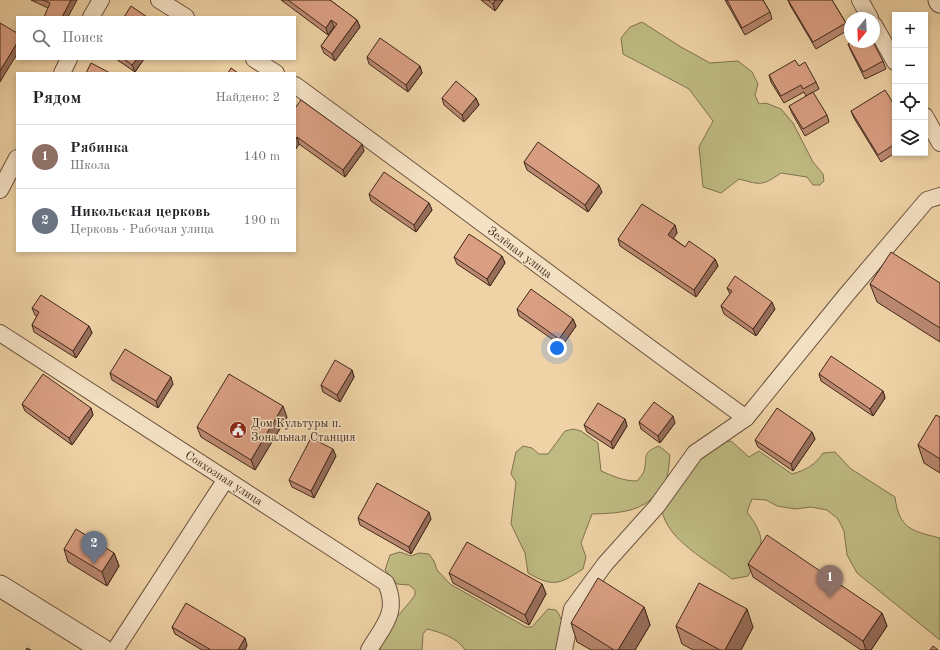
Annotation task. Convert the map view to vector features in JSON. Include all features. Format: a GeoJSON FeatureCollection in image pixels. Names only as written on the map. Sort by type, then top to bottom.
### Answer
{"type":"FeatureCollection","features":[{"type":"Feature","properties":{"kind":"street"},"geometry":{"type":"LineString","coordinates":[[92,16],[100,0]]}},
{"type":"Feature","properties":{"kind":"street"},"geometry":{"type":"LineString","coordinates":[[158,0],[184,16]]}},
{"type":"Feature","properties":{"kind":"street"},"geometry":{"type":"LineString","coordinates":[[860,0],[867,12]]}},
{"type":"Feature","properties":{"kind":"street"},"geometry":{"type":"LineString","coordinates":[[880,36],[892,57]]}},
{"type":"Feature","properties":{"kind":"street"},"geometry":{"type":"LineString","coordinates":[[62,72],[68,60]]}},
{"type":"Feature","properties":{"kind":"street"},"geometry":{"type":"LineString","coordinates":[[256,60],[274,72]]}},
{"type":"Feature","properties":{"kind":"street","name":"Зелёная улица"},"geometry":{"type":"LineString","coordinates":[[296,86],[463,208],[589,305],[746,418]]}},
{"type":"Feature","properties":{"kind":"street"},"geometry":{"type":"LineString","coordinates":[[927,120],[940,143]]}},
{"type":"Feature","properties":{"kind":"street"},"geometry":{"type":"LineString","coordinates":[[0,190],[16,160]]}},
{"type":"Feature","properties":{"kind":"street"},"geometry":{"type":"LineString","coordinates":[[564,650],[572,609],[605,564],[657,506],[695,453],[746,418],[927,200],[940,196]]}},
{"type":"Feature","properties":{"kind":"street","name":"Совхозная улица"},"geometry":{"type":"LineString","coordinates":[[0,333],[386,583],[392,600],[390,616],[369,650]]}},
{"type":"Feature","properties":{"kind":"street"},"geometry":{"type":"LineString","coordinates":[[114,650],[226,479]]}},
{"type":"Feature","properties":{"kind":"street"},"geometry":{"type":"LineString","coordinates":[[0,586],[103,650]]}},
{"type":"Feature","properties":{"kind":"shaded area"},"geometry":{"type":"Polygon","coordinates":[[[642,22],[681,47],[710,63],[738,61],[752,72],[758,84],[755,95],[759,104],[766,103],[781,109],[793,123],[813,162],[823,174],[824,181],[820,185],[813,185],[807,177],[781,173],[770,180],[761,183],[739,179],[721,193],[703,187],[699,147],[713,121],[689,89],[623,54],[621,38],[630,27],[642,22]]]}},
{"type":"Feature","properties":{"kind":"shaded area"},"geometry":{"type":"Polygon","coordinates":[[[573,429],[581,431],[598,443],[601,471],[623,479],[637,481],[642,475],[647,453],[653,448],[659,446],[670,455],[668,471],[666,479],[660,490],[644,504],[615,513],[592,514],[581,543],[586,557],[583,569],[562,581],[544,581],[528,573],[525,553],[511,524],[516,482],[511,474],[516,452],[523,446],[532,448],[539,454],[548,454],[565,431],[573,429]]]}},
{"type":"Feature","properties":{"kind":"shaded area"},"geometry":{"type":"Polygon","coordinates":[[[731,441],[749,457],[759,451],[792,474],[802,471],[810,466],[817,461],[823,453],[835,452],[851,469],[895,497],[900,516],[908,527],[940,538],[940,640],[857,573],[847,555],[844,531],[838,519],[827,510],[811,507],[795,509],[777,506],[766,500],[752,499],[747,512],[758,530],[761,543],[760,550],[748,576],[732,579],[680,541],[666,521],[662,510],[682,478],[699,458],[708,450],[719,444],[731,441]]]}},
{"type":"Feature","properties":{"kind":"shaded area"},"geometry":{"type":"Polygon","coordinates":[[[400,552],[411,556],[419,553],[429,554],[434,561],[437,570],[450,584],[526,627],[532,627],[548,609],[556,610],[561,620],[563,629],[560,650],[465,650],[453,639],[427,629],[423,634],[422,650],[380,650],[384,635],[415,595],[415,590],[409,585],[397,584],[385,570],[390,555],[400,552]]]}},
{"type":"Feature","properties":{"kind":"building"},"geometry":{"type":"Polygon","coordinates":[[[43,0],[71,0],[63,16],[44,16],[50,3],[43,0]]]}},
{"type":"Feature","properties":{"kind":"building"},"geometry":{"type":"Polygon","coordinates":[[[288,0],[330,0],[357,20],[332,54],[321,46],[337,24],[331,20],[326,28],[288,0]]]}},
{"type":"Feature","properties":{"kind":"building"},"geometry":{"type":"Polygon","coordinates":[[[488,0],[495,0],[493,4],[488,0]]]}},
{"type":"Feature","properties":{"kind":"building"},"geometry":{"type":"Polygon","coordinates":[[[727,0],[763,0],[770,12],[742,28],[727,0]]]}},
{"type":"Feature","properties":{"kind":"building"},"geometry":{"type":"Polygon","coordinates":[[[788,0],[832,0],[844,20],[844,24],[813,42],[788,0]]]}},
{"type":"Feature","properties":{"kind":"building"},"geometry":{"type":"Polygon","coordinates":[[[131,6],[146,16],[125,16],[131,6]]]}},
{"type":"Feature","properties":{"kind":"building"},"geometry":{"type":"Polygon","coordinates":[[[0,23],[16,32],[16,45],[0,71],[0,23]]]}},
{"type":"Feature","properties":{"kind":"building"},"geometry":{"type":"Polygon","coordinates":[[[380,38],[420,66],[406,85],[367,57],[380,38]]]}},
{"type":"Feature","properties":{"kind":"building"},"geometry":{"type":"Polygon","coordinates":[[[850,48],[876,48],[883,61],[863,72],[850,48]]]}},
{"type":"Feature","properties":{"kind":"building"},"geometry":{"type":"Polygon","coordinates":[[[125,60],[136,60],[132,65],[125,60]]]}},
{"type":"Feature","properties":{"kind":"building"},"geometry":{"type":"Polygon","coordinates":[[[795,60],[799,66],[805,62],[816,82],[803,89],[801,85],[781,96],[769,75],[795,60]]]}},
{"type":"Feature","properties":{"kind":"building"},"geometry":{"type":"Polygon","coordinates":[[[91,63],[108,72],[86,72],[91,63]]]}},
{"type":"Feature","properties":{"kind":"building"},"geometry":{"type":"Polygon","coordinates":[[[231,68],[237,72],[229,72],[231,68]]]}},
{"type":"Feature","properties":{"kind":"building"},"geometry":{"type":"Polygon","coordinates":[[[456,81],[476,98],[462,115],[442,98],[456,81]]]}},
{"type":"Feature","properties":{"kind":"building"},"geometry":{"type":"Polygon","coordinates":[[[885,90],[892,101],[892,146],[878,155],[851,111],[885,90]]]}},
{"type":"Feature","properties":{"kind":"building"},"geometry":{"type":"Polygon","coordinates":[[[813,92],[827,115],[803,129],[789,106],[813,92]]]}},
{"type":"Feature","properties":{"kind":"building"},"geometry":{"type":"Polygon","coordinates":[[[301,100],[362,144],[343,170],[297,137],[296,138],[296,107],[301,100]]]}},
{"type":"Feature","properties":{"kind":"building"},"geometry":{"type":"Polygon","coordinates":[[[538,142],[599,185],[585,205],[524,162],[538,142]]]}},
{"type":"Feature","properties":{"kind":"building"},"geometry":{"type":"Polygon","coordinates":[[[384,172],[429,203],[414,225],[369,194],[384,172]]]}},
{"type":"Feature","properties":{"kind":"building"},"geometry":{"type":"Polygon","coordinates":[[[642,204],[675,225],[668,235],[685,247],[689,241],[715,259],[694,290],[618,239],[642,204]]]}},
{"type":"Feature","properties":{"kind":"building"},"geometry":{"type":"Polygon","coordinates":[[[469,234],[502,256],[487,279],[454,257],[469,234]]]}},
{"type":"Feature","properties":{"kind":"building"},"geometry":{"type":"Polygon","coordinates":[[[891,252],[940,283],[940,328],[870,284],[891,252]]]}},
{"type":"Feature","properties":{"kind":"building"},"geometry":{"type":"Polygon","coordinates":[[[735,276],[772,302],[753,329],[721,306],[732,291],[727,288],[735,276]]]}},
{"type":"Feature","properties":{"kind":"building"},"geometry":{"type":"Polygon","coordinates":[[[531,289],[573,319],[559,339],[517,309],[531,289]]]}},
{"type":"Feature","properties":{"kind":"building"},"geometry":{"type":"Polygon","coordinates":[[[41,295],[89,326],[73,351],[32,325],[39,312],[32,308],[41,295]]]}},
{"type":"Feature","properties":{"kind":"building"},"geometry":{"type":"Polygon","coordinates":[[[125,349],[171,377],[156,401],[110,373],[125,349]]]}},
{"type":"Feature","properties":{"kind":"building"},"geometry":{"type":"Polygon","coordinates":[[[831,356],[883,391],[870,409],[819,374],[831,356]]]}},
{"type":"Feature","properties":{"kind":"building"},"geometry":{"type":"Polygon","coordinates":[[[335,360],[352,370],[337,395],[321,385],[335,360]]]}},
{"type":"Feature","properties":{"kind":"building"},"geometry":{"type":"Polygon","coordinates":[[[43,374],[91,408],[69,438],[22,404],[43,374]]]}},
{"type":"Feature","properties":{"kind":"building"},"geometry":{"type":"Polygon","coordinates":[[[229,374],[283,406],[251,460],[197,427],[229,374]]]}},
{"type":"Feature","properties":{"kind":"building"},"geometry":{"type":"Polygon","coordinates":[[[654,402],[673,416],[658,436],[639,422],[654,402]]]}},
{"type":"Feature","properties":{"kind":"building"},"geometry":{"type":"Polygon","coordinates":[[[598,403],[625,419],[611,442],[584,425],[598,403]]]}},
{"type":"Feature","properties":{"kind":"building"},"geometry":{"type":"Polygon","coordinates":[[[777,408],[812,432],[791,464],[755,440],[777,408]]]}},
{"type":"Feature","properties":{"kind":"building"},"geometry":{"type":"Polygon","coordinates":[[[936,415],[940,417],[940,459],[918,445],[936,415]]]}},
{"type":"Feature","properties":{"kind":"building"},"geometry":{"type":"Polygon","coordinates":[[[311,438],[333,449],[311,491],[289,480],[311,438]]]}},
{"type":"Feature","properties":{"kind":"building"},"geometry":{"type":"Polygon","coordinates":[[[377,483],[429,512],[409,547],[358,518],[377,483]]]}},
{"type":"Feature","properties":{"kind":"building"},"geometry":{"type":"Polygon","coordinates":[[[76,529],[114,553],[102,572],[64,549],[76,529]]]}},
{"type":"Feature","properties":{"kind":"building"},"geometry":{"type":"Polygon","coordinates":[[[767,535],[882,613],[863,641],[748,564],[767,535]]]}},
{"type":"Feature","properties":{"kind":"building"},"geometry":{"type":"Polygon","coordinates":[[[467,542],[542,584],[525,615],[449,573],[467,542]]]}},
{"type":"Feature","properties":{"kind":"building"},"geometry":{"type":"Polygon","coordinates":[[[598,578],[644,607],[618,650],[614,650],[571,623],[598,578]]]}},
{"type":"Feature","properties":{"kind":"building"},"geometry":{"type":"Polygon","coordinates":[[[699,583],[747,609],[725,650],[720,650],[676,626],[699,583]]]}},
{"type":"Feature","properties":{"kind":"building"},"geometry":{"type":"Polygon","coordinates":[[[186,603],[245,638],[238,650],[211,650],[172,627],[186,603]]]}},
{"type":"Feature","properties":{"kind":"building"},"geometry":{"type":"Polygon","coordinates":[[[933,646],[938,650],[930,650],[933,646]]]}},
{"type":"Feature","properties":{"kind":"place","name":"Дом Культуры п. Зональная Станция"},"geometry":{"type":"Point","coordinates":[238,430]}},
{"type":"Feature","properties":{"kind":"place","name":"Никольская церковь"},"geometry":{"type":"Point","coordinates":[94,564]}},
{"type":"Feature","properties":{"kind":"place","name":"Рябинка"},"geometry":{"type":"Point","coordinates":[830,598]}}]}
